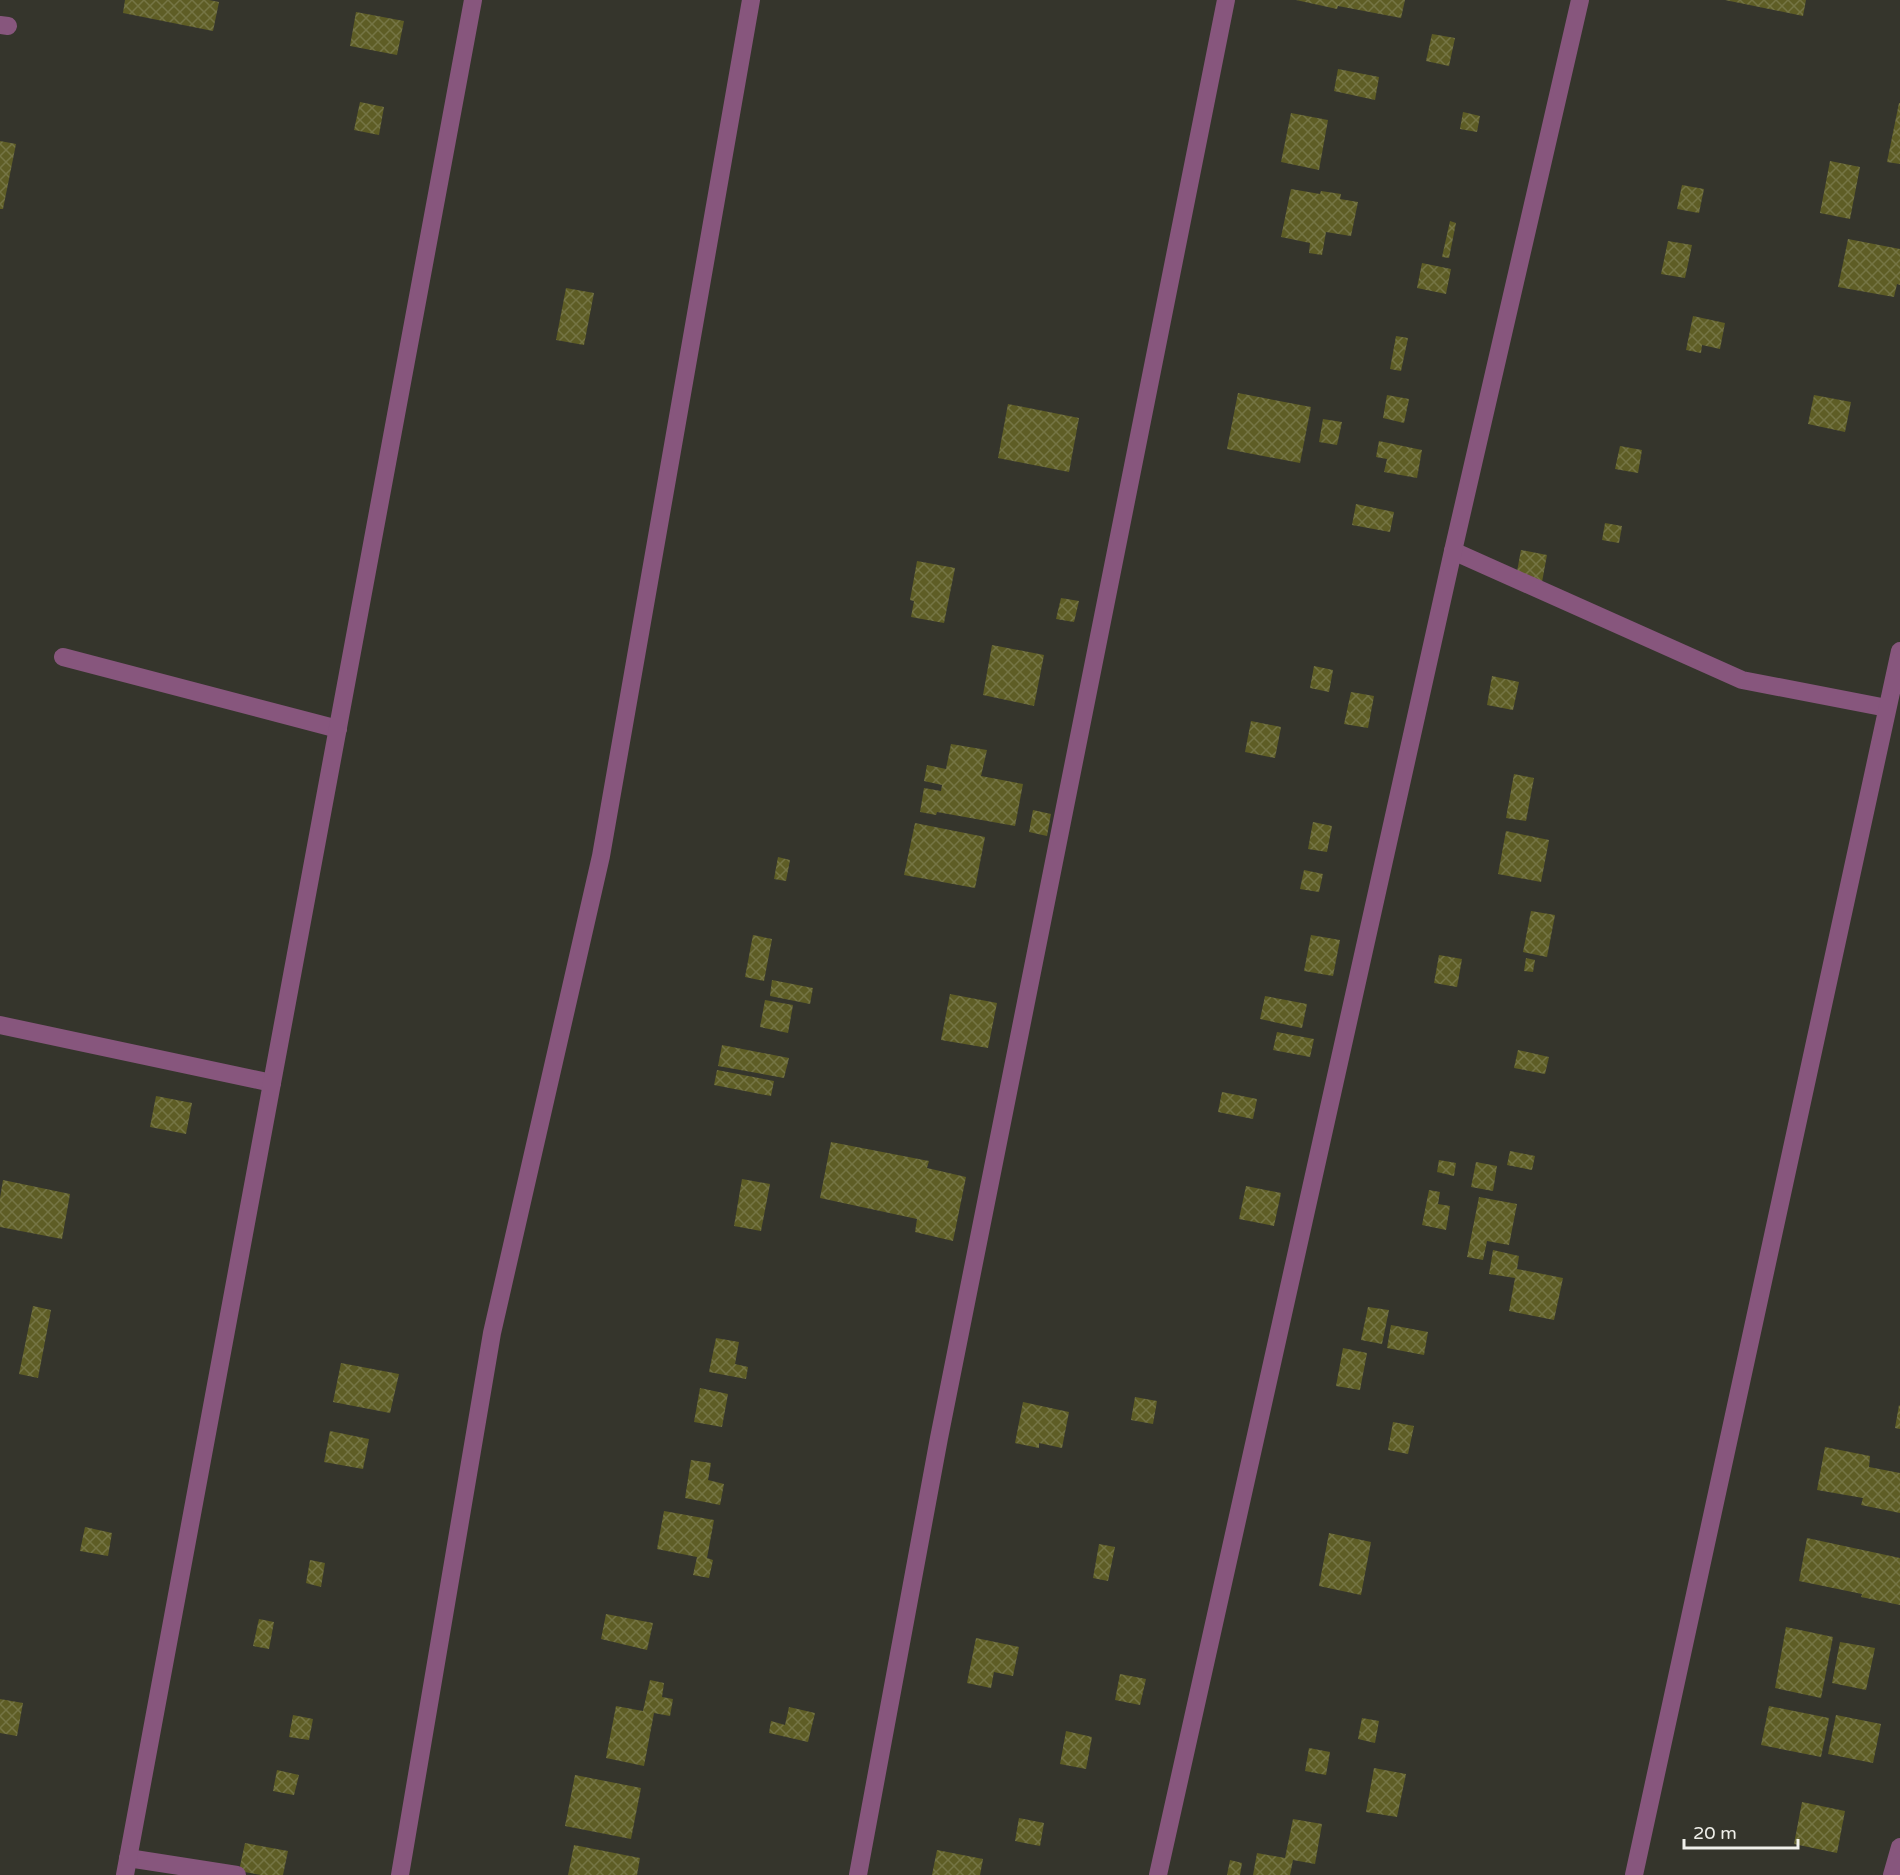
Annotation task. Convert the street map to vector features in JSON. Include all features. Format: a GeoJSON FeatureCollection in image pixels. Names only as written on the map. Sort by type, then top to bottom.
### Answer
{"type":"FeatureCollection","features":[{"type":"Feature","properties":{"kind":"street"},"geometry":{"type":"LineString","coordinates":[[237,1875],[126,1866],[473,0]]}},
{"type":"Feature","properties":{"kind":"street"},"geometry":{"type":"LineString","coordinates":[[400,1875],[492,1333],[602,856],[751,0]]}},
{"type":"Feature","properties":{"kind":"street"},"geometry":{"type":"LineString","coordinates":[[858,1875],[939,1438],[1226,0]]}},
{"type":"Feature","properties":{"kind":"street"},"geometry":{"type":"LineString","coordinates":[[1158,1875],[1454,551],[1580,0]]}},
{"type":"Feature","properties":{"kind":"street"},"geometry":{"type":"LineString","coordinates":[[1454,551],[1742,680],[1887,708]]}},
{"type":"Feature","properties":{"kind":"street"},"geometry":{"type":"LineString","coordinates":[[1634,1875],[1900,651]]}},
{"type":"Feature","properties":{"kind":"street"},"geometry":{"type":"LineString","coordinates":[[63,657],[338,729]]}},
{"type":"Feature","properties":{"kind":"street"},"geometry":{"type":"LineString","coordinates":[[0,1025],[272,1083]]}},
{"type":"Feature","properties":{"kind":"street"},"geometry":{"type":"LineString","coordinates":[[1892,1875],[1900,1846]]}},
{"type":"Feature","properties":{"kind":"building"},"geometry":{"type":"Polygon","coordinates":[[[125,0],[219,2],[213,31],[123,13],[125,0]]]}},
{"type":"Feature","properties":{"kind":"building"},"geometry":{"type":"Polygon","coordinates":[[[1296,0],[1405,0],[1401,18],[1338,6],[1337,9],[1296,0]]]}},
{"type":"Feature","properties":{"kind":"building"},"geometry":{"type":"Polygon","coordinates":[[[1725,0],[1806,0],[1803,16],[1725,0]]]}},
{"type":"Feature","properties":{"kind":"building"},"geometry":{"type":"Polygon","coordinates":[[[356,12],[404,21],[397,55],[350,46],[356,12]]]}},
{"type":"Feature","properties":{"kind":"building"},"geometry":{"type":"Polygon","coordinates":[[[1432,34],[1455,38],[1449,66],[1426,61],[1432,34]]]}},
{"type":"Feature","properties":{"kind":"building"},"geometry":{"type":"Polygon","coordinates":[[[1338,69],[1379,77],[1375,100],[1334,91],[1338,69]]]}},
{"type":"Feature","properties":{"kind":"building"},"geometry":{"type":"Polygon","coordinates":[[[360,102],[384,107],[379,135],[354,130],[360,102]]]}},
{"type":"Feature","properties":{"kind":"building"},"geometry":{"type":"Polygon","coordinates":[[[1900,103],[1900,164],[1887,162],[1900,103]]]}},
{"type":"Feature","properties":{"kind":"building"},"geometry":{"type":"Polygon","coordinates":[[[1463,112],[1480,116],[1477,132],[1460,129],[1463,112]]]}},
{"type":"Feature","properties":{"kind":"building"},"geometry":{"type":"Polygon","coordinates":[[[1291,113],[1328,120],[1319,170],[1281,162],[1291,113]]]}},
{"type":"Feature","properties":{"kind":"building"},"geometry":{"type":"Polygon","coordinates":[[[0,141],[16,144],[3,209],[0,209],[0,141]]]}},
{"type":"Feature","properties":{"kind":"building"},"geometry":{"type":"Polygon","coordinates":[[[1830,161],[1860,167],[1850,219],[1820,213],[1830,161]]]}},
{"type":"Feature","properties":{"kind":"building"},"geometry":{"type":"Polygon","coordinates":[[[1682,185],[1704,189],[1699,213],[1677,209],[1682,185]]]}},
{"type":"Feature","properties":{"kind":"building"},"geometry":{"type":"Polygon","coordinates":[[[1291,189],[1320,194],[1321,191],[1341,194],[1340,199],[1358,202],[1351,236],[1326,232],[1322,255],[1309,253],[1310,243],[1281,237],[1291,189]]]}},
{"type":"Feature","properties":{"kind":"building"},"geometry":{"type":"Polygon","coordinates":[[[1450,221],[1456,223],[1449,258],[1442,257],[1450,221]]]}},
{"type":"Feature","properties":{"kind":"building"},"geometry":{"type":"Polygon","coordinates":[[[1848,239],[1900,249],[1900,285],[1897,284],[1894,297],[1838,287],[1848,239]]]}},
{"type":"Feature","properties":{"kind":"building"},"geometry":{"type":"Polygon","coordinates":[[[1668,241],[1692,245],[1685,278],[1661,274],[1668,241]]]}},
{"type":"Feature","properties":{"kind":"building"},"geometry":{"type":"Polygon","coordinates":[[[1422,263],[1451,269],[1446,294],[1417,288],[1422,263]]]}},
{"type":"Feature","properties":{"kind":"building"},"geometry":{"type":"Polygon","coordinates":[[[566,288],[594,293],[584,345],[556,340],[566,288]]]}},
{"type":"Feature","properties":{"kind":"building"},"geometry":{"type":"Polygon","coordinates":[[[1693,316],[1725,323],[1720,349],[1702,345],[1701,353],[1686,350],[1693,316]]]}},
{"type":"Feature","properties":{"kind":"building"},"geometry":{"type":"Polygon","coordinates":[[[1396,336],[1408,338],[1401,371],[1390,369],[1396,336]]]}},
{"type":"Feature","properties":{"kind":"building"},"geometry":{"type":"Polygon","coordinates":[[[1238,393],[1311,407],[1300,463],[1227,449],[1238,393]]]}},
{"type":"Feature","properties":{"kind":"building"},"geometry":{"type":"Polygon","coordinates":[[[1387,395],[1409,399],[1404,423],[1383,418],[1387,395]]]}},
{"type":"Feature","properties":{"kind":"building"},"geometry":{"type":"Polygon","coordinates":[[[1814,395],[1851,402],[1845,432],[1808,424],[1814,395]]]}},
{"type":"Feature","properties":{"kind":"building"},"geometry":{"type":"Polygon","coordinates":[[[1008,404],[1079,418],[1069,472],[998,458],[1008,404]]]}},
{"type":"Feature","properties":{"kind":"building"},"geometry":{"type":"Polygon","coordinates":[[[1323,419],[1342,422],[1337,445],[1319,442],[1323,419]]]}},
{"type":"Feature","properties":{"kind":"building"},"geometry":{"type":"Polygon","coordinates":[[[1379,441],[1422,450],[1417,478],[1384,472],[1387,459],[1376,457],[1379,441]]]}},
{"type":"Feature","properties":{"kind":"building"},"geometry":{"type":"Polygon","coordinates":[[[1620,446],[1642,450],[1638,473],[1615,469],[1620,446]]]}},
{"type":"Feature","properties":{"kind":"building"},"geometry":{"type":"Polygon","coordinates":[[[1356,504],[1394,512],[1390,532],[1352,525],[1356,504]]]}},
{"type":"Feature","properties":{"kind":"building"},"geometry":{"type":"Polygon","coordinates":[[[1605,523],[1622,526],[1619,543],[1602,540],[1605,523]]]}},
{"type":"Feature","properties":{"kind":"building"},"geometry":{"type":"Polygon","coordinates":[[[1521,550],[1547,555],[1542,582],[1516,577],[1521,550]]]}},
{"type":"Feature","properties":{"kind":"building"},"geometry":{"type":"Polygon","coordinates":[[[917,561],[955,568],[944,623],[911,617],[914,601],[910,600],[917,561]]]}},
{"type":"Feature","properties":{"kind":"building"},"geometry":{"type":"Polygon","coordinates":[[[1061,598],[1079,601],[1074,622],[1056,619],[1061,598]]]}},
{"type":"Feature","properties":{"kind":"building"},"geometry":{"type":"Polygon","coordinates":[[[992,645],[1044,655],[1034,706],[983,695],[992,645]]]}},
{"type":"Feature","properties":{"kind":"building"},"geometry":{"type":"Polygon","coordinates":[[[1314,666],[1333,670],[1329,692],[1310,688],[1314,666]]]}},
{"type":"Feature","properties":{"kind":"building"},"geometry":{"type":"Polygon","coordinates":[[[1492,676],[1519,682],[1513,710],[1487,705],[1492,676]]]}},
{"type":"Feature","properties":{"kind":"building"},"geometry":{"type":"Polygon","coordinates":[[[1351,692],[1374,696],[1368,728],[1344,724],[1351,692]]]}},
{"type":"Feature","properties":{"kind":"building"},"geometry":{"type":"Polygon","coordinates":[[[1251,721],[1281,727],[1275,758],[1245,752],[1251,721]]]}},
{"type":"Feature","properties":{"kind":"building"},"geometry":{"type":"Polygon","coordinates":[[[951,744],[987,750],[981,776],[1023,784],[1015,826],[937,812],[936,815],[920,812],[924,788],[941,791],[942,785],[924,781],[927,765],[946,769],[951,744]]]}},
{"type":"Feature","properties":{"kind":"building"},"geometry":{"type":"Polygon","coordinates":[[[1514,774],[1534,778],[1526,821],[1506,818],[1514,774]]]}},
{"type":"Feature","properties":{"kind":"building"},"geometry":{"type":"Polygon","coordinates":[[[1033,810],[1051,814],[1047,836],[1029,832],[1033,810]]]}},
{"type":"Feature","properties":{"kind":"building"},"geometry":{"type":"Polygon","coordinates":[[[1313,822],[1332,826],[1327,852],[1308,849],[1313,822]]]}},
{"type":"Feature","properties":{"kind":"building"},"geometry":{"type":"Polygon","coordinates":[[[915,823],[985,837],[975,888],[904,875],[915,823]]]}},
{"type":"Feature","properties":{"kind":"building"},"geometry":{"type":"Polygon","coordinates":[[[1506,831],[1549,840],[1541,882],[1498,874],[1506,831]]]}},
{"type":"Feature","properties":{"kind":"building"},"geometry":{"type":"Polygon","coordinates":[[[778,857],[790,860],[786,881],[774,879],[778,857]]]}},
{"type":"Feature","properties":{"kind":"building"},"geometry":{"type":"Polygon","coordinates":[[[1304,870],[1323,874],[1319,892],[1300,889],[1304,870]]]}},
{"type":"Feature","properties":{"kind":"building"},"geometry":{"type":"Polygon","coordinates":[[[1531,911],[1555,915],[1547,957],[1523,952],[1531,911]]]}},
{"type":"Feature","properties":{"kind":"building"},"geometry":{"type":"Polygon","coordinates":[[[753,935],[772,939],[764,981],[745,977],[753,935]]]}},
{"type":"Feature","properties":{"kind":"building"},"geometry":{"type":"Polygon","coordinates":[[[1311,935],[1340,940],[1333,976],[1304,971],[1311,935]]]}},
{"type":"Feature","properties":{"kind":"building"},"geometry":{"type":"Polygon","coordinates":[[[1439,955],[1462,959],[1457,987],[1434,983],[1439,955]]]}},
{"type":"Feature","properties":{"kind":"building"},"geometry":{"type":"Polygon","coordinates":[[[1526,958],[1535,960],[1533,972],[1524,971],[1526,958]]]}},
{"type":"Feature","properties":{"kind":"building"},"geometry":{"type":"Polygon","coordinates":[[[772,980],[813,988],[810,1004],[770,996],[772,980]]]}},
{"type":"Feature","properties":{"kind":"building"},"geometry":{"type":"Polygon","coordinates":[[[950,994],[997,1003],[988,1048],[941,1040],[950,994]]]}},
{"type":"Feature","properties":{"kind":"building"},"geometry":{"type":"Polygon","coordinates":[[[1265,996],[1307,1004],[1302,1028],[1260,1019],[1265,996]]]}},
{"type":"Feature","properties":{"kind":"building"},"geometry":{"type":"Polygon","coordinates":[[[765,1000],[793,1005],[788,1033],[760,1027],[765,1000]]]}},
{"type":"Feature","properties":{"kind":"building"},"geometry":{"type":"Polygon","coordinates":[[[1277,1032],[1314,1039],[1310,1057],[1273,1050],[1277,1032]]]}},
{"type":"Feature","properties":{"kind":"building"},"geometry":{"type":"Polygon","coordinates":[[[722,1045],[789,1058],[784,1078],[718,1066],[722,1045]]]}},
{"type":"Feature","properties":{"kind":"building"},"geometry":{"type":"Polygon","coordinates":[[[1518,1050],[1549,1057],[1545,1074],[1514,1068],[1518,1050]]]}},
{"type":"Feature","properties":{"kind":"building"},"geometry":{"type":"Polygon","coordinates":[[[717,1070],[774,1081],[771,1096],[714,1085],[717,1070]]]}},
{"type":"Feature","properties":{"kind":"building"},"geometry":{"type":"Polygon","coordinates":[[[1222,1092],[1257,1099],[1253,1119],[1218,1112],[1222,1092]]]}},
{"type":"Feature","properties":{"kind":"building"},"geometry":{"type":"Polygon","coordinates":[[[156,1096],[192,1103],[186,1134],[150,1127],[156,1096]]]}},
{"type":"Feature","properties":{"kind":"building"},"geometry":{"type":"Polygon","coordinates":[[[831,1142],[929,1161],[927,1168],[966,1177],[953,1241],[915,1232],[917,1219],[820,1198],[831,1142]]]}},
{"type":"Feature","properties":{"kind":"building"},"geometry":{"type":"Polygon","coordinates":[[[1510,1151],[1535,1156],[1532,1170],[1507,1165],[1510,1151]]]}},
{"type":"Feature","properties":{"kind":"building"},"geometry":{"type":"Polygon","coordinates":[[[1439,1160],[1456,1163],[1454,1176],[1437,1172],[1439,1160]]]}},
{"type":"Feature","properties":{"kind":"building"},"geometry":{"type":"Polygon","coordinates":[[[1476,1162],[1497,1166],[1493,1191],[1471,1187],[1476,1162]]]}},
{"type":"Feature","properties":{"kind":"building"},"geometry":{"type":"Polygon","coordinates":[[[742,1179],[770,1184],[761,1231],[734,1226],[742,1179]]]}},
{"type":"Feature","properties":{"kind":"building"},"geometry":{"type":"Polygon","coordinates":[[[3,1180],[70,1194],[62,1239],[0,1227],[0,1198],[3,1180]]]}},
{"type":"Feature","properties":{"kind":"building"},"geometry":{"type":"Polygon","coordinates":[[[1246,1186],[1281,1193],[1274,1226],[1239,1219],[1246,1186]]]}},
{"type":"Feature","properties":{"kind":"building"},"geometry":{"type":"Polygon","coordinates":[[[1429,1190],[1440,1192],[1438,1204],[1450,1206],[1446,1230],[1422,1225],[1429,1190]]]}},
{"type":"Feature","properties":{"kind":"building"},"geometry":{"type":"Polygon","coordinates":[[[1479,1197],[1517,1204],[1509,1245],[1487,1241],[1483,1260],[1467,1257],[1479,1197]]]}},
{"type":"Feature","properties":{"kind":"building"},"geometry":{"type":"Polygon","coordinates":[[[1493,1250],[1519,1256],[1517,1269],[1563,1278],[1554,1320],[1509,1311],[1515,1278],[1489,1274],[1493,1250]]]}},
{"type":"Feature","properties":{"kind":"building"},"geometry":{"type":"Polygon","coordinates":[[[33,1306],[51,1310],[38,1378],[19,1374],[33,1306]]]}},
{"type":"Feature","properties":{"kind":"building"},"geometry":{"type":"Polygon","coordinates":[[[1368,1307],[1389,1310],[1382,1344],[1361,1340],[1368,1307]]]}},
{"type":"Feature","properties":{"kind":"building"},"geometry":{"type":"Polygon","coordinates":[[[1391,1325],[1428,1332],[1424,1355],[1387,1348],[1391,1325]]]}},
{"type":"Feature","properties":{"kind":"building"},"geometry":{"type":"Polygon","coordinates":[[[716,1338],[739,1342],[735,1364],[748,1367],[746,1379],[709,1372],[716,1338]]]}},
{"type":"Feature","properties":{"kind":"building"},"geometry":{"type":"Polygon","coordinates":[[[1343,1348],[1367,1353],[1360,1390],[1336,1386],[1343,1348]]]}},
{"type":"Feature","properties":{"kind":"building"},"geometry":{"type":"Polygon","coordinates":[[[341,1363],[399,1374],[390,1413],[333,1402],[341,1363]]]}},
{"type":"Feature","properties":{"kind":"building"},"geometry":{"type":"Polygon","coordinates":[[[700,1388],[728,1394],[722,1427],[694,1422],[700,1388]]]}},
{"type":"Feature","properties":{"kind":"building"},"geometry":{"type":"Polygon","coordinates":[[[1135,1397],[1157,1401],[1153,1424],[1131,1420],[1135,1397]]]}},
{"type":"Feature","properties":{"kind":"building"},"geometry":{"type":"Polygon","coordinates":[[[1023,1402],[1069,1412],[1062,1448],[1039,1443],[1039,1448],[1015,1443],[1023,1402]]]}},
{"type":"Feature","properties":{"kind":"building"},"geometry":{"type":"Polygon","coordinates":[[[1900,1406],[1900,1429],[1895,1428],[1900,1406]]]}},
{"type":"Feature","properties":{"kind":"building"},"geometry":{"type":"Polygon","coordinates":[[[1393,1422],[1414,1426],[1408,1454],[1388,1450],[1393,1422]]]}},
{"type":"Feature","properties":{"kind":"building"},"geometry":{"type":"Polygon","coordinates":[[[330,1431],[369,1439],[363,1469],[324,1462],[330,1431]]]}},
{"type":"Feature","properties":{"kind":"building"},"geometry":{"type":"Polygon","coordinates":[[[1825,1447],[1870,1456],[1869,1467],[1900,1473],[1900,1513],[1861,1505],[1863,1498],[1817,1490],[1825,1447]]]}},
{"type":"Feature","properties":{"kind":"building"},"geometry":{"type":"Polygon","coordinates":[[[691,1460],[711,1463],[708,1480],[724,1484],[720,1505],[685,1498],[691,1460]]]}},
{"type":"Feature","properties":{"kind":"building"},"geometry":{"type":"Polygon","coordinates":[[[664,1511],[714,1520],[707,1558],[713,1560],[709,1578],[693,1575],[697,1557],[657,1549],[664,1511]]]}},
{"type":"Feature","properties":{"kind":"building"},"geometry":{"type":"Polygon","coordinates":[[[85,1527],[112,1533],[108,1556],[80,1551],[85,1527]]]}},
{"type":"Feature","properties":{"kind":"building"},"geometry":{"type":"Polygon","coordinates":[[[1329,1533],[1371,1542],[1361,1595],[1319,1586],[1329,1533]]]}},
{"type":"Feature","properties":{"kind":"building"},"geometry":{"type":"Polygon","coordinates":[[[1807,1538],[1900,1558],[1900,1605],[1861,1597],[1862,1594],[1799,1581],[1807,1538]]]}},
{"type":"Feature","properties":{"kind":"building"},"geometry":{"type":"Polygon","coordinates":[[[1099,1544],[1115,1547],[1108,1581],[1093,1578],[1099,1544]]]}},
{"type":"Feature","properties":{"kind":"building"},"geometry":{"type":"Polygon","coordinates":[[[310,1560],[325,1563],[321,1587],[306,1583],[310,1560]]]}},
{"type":"Feature","properties":{"kind":"building"},"geometry":{"type":"Polygon","coordinates":[[[606,1614],[653,1623],[647,1650],[601,1639],[606,1614]]]}},
{"type":"Feature","properties":{"kind":"building"},"geometry":{"type":"Polygon","coordinates":[[[259,1619],[274,1622],[269,1649],[253,1646],[259,1619]]]}},
{"type":"Feature","properties":{"kind":"building"},"geometry":{"type":"Polygon","coordinates":[[[1786,1627],[1833,1637],[1821,1698],[1775,1688],[1786,1627]]]}},
{"type":"Feature","properties":{"kind":"building"},"geometry":{"type":"Polygon","coordinates":[[[976,1638],[1019,1647],[1013,1676],[994,1672],[991,1688],[967,1683],[976,1638]]]}},
{"type":"Feature","properties":{"kind":"building"},"geometry":{"type":"Polygon","coordinates":[[[1840,1642],[1875,1648],[1866,1690],[1832,1683],[1840,1642]]]}},
{"type":"Feature","properties":{"kind":"building"},"geometry":{"type":"Polygon","coordinates":[[[1120,1674],[1146,1679],[1140,1705],[1115,1700],[1120,1674]]]}},
{"type":"Feature","properties":{"kind":"building"},"geometry":{"type":"Polygon","coordinates":[[[650,1680],[664,1683],[662,1697],[673,1699],[670,1716],[654,1713],[644,1766],[606,1758],[616,1706],[643,1711],[650,1680]]]}},
{"type":"Feature","properties":{"kind":"building"},"geometry":{"type":"Polygon","coordinates":[[[0,1699],[23,1703],[17,1736],[0,1733],[0,1699]]]}},
{"type":"Feature","properties":{"kind":"building"},"geometry":{"type":"Polygon","coordinates":[[[1769,1706],[1829,1718],[1821,1757],[1761,1745],[1769,1706]]]}},
{"type":"Feature","properties":{"kind":"building"},"geometry":{"type":"Polygon","coordinates":[[[789,1707],[815,1713],[808,1742],[769,1733],[771,1721],[785,1725],[789,1707]]]}},
{"type":"Feature","properties":{"kind":"building"},"geometry":{"type":"Polygon","coordinates":[[[293,1715],[313,1719],[309,1740],[289,1737],[293,1715]]]}},
{"type":"Feature","properties":{"kind":"building"},"geometry":{"type":"Polygon","coordinates":[[[1836,1715],[1881,1724],[1873,1763],[1828,1754],[1836,1715]]]}},
{"type":"Feature","properties":{"kind":"building"},"geometry":{"type":"Polygon","coordinates":[[[1362,1718],[1379,1721],[1375,1743],[1358,1739],[1362,1718]]]}},
{"type":"Feature","properties":{"kind":"building"},"geometry":{"type":"Polygon","coordinates":[[[1066,1731],[1092,1737],[1086,1769],[1060,1764],[1066,1731]]]}},
{"type":"Feature","properties":{"kind":"building"},"geometry":{"type":"Polygon","coordinates":[[[1309,1748],[1330,1752],[1326,1775],[1305,1771],[1309,1748]]]}},
{"type":"Feature","properties":{"kind":"building"},"geometry":{"type":"Polygon","coordinates":[[[1374,1768],[1406,1774],[1397,1817],[1366,1812],[1374,1768]]]}},
{"type":"Feature","properties":{"kind":"building"},"geometry":{"type":"Polygon","coordinates":[[[277,1770],[299,1775],[294,1795],[273,1791],[277,1770]]]}},
{"type":"Feature","properties":{"kind":"building"},"geometry":{"type":"Polygon","coordinates":[[[575,1775],[641,1788],[631,1839],[565,1826],[575,1775]]]}},
{"type":"Feature","properties":{"kind":"building"},"geometry":{"type":"Polygon","coordinates":[[[1802,1802],[1845,1811],[1837,1853],[1794,1844],[1802,1802]]]}},
{"type":"Feature","properties":{"kind":"building"},"geometry":{"type":"Polygon","coordinates":[[[1019,1818],[1044,1823],[1040,1846],[1015,1841],[1019,1818]]]}},
{"type":"Feature","properties":{"kind":"building"},"geometry":{"type":"Polygon","coordinates":[[[1293,1819],[1322,1824],[1315,1864],[1293,1860],[1290,1875],[1253,1875],[1257,1853],[1285,1858],[1293,1819]]]}},
{"type":"Feature","properties":{"kind":"building"},"geometry":{"type":"Polygon","coordinates":[[[245,1843],[288,1851],[283,1875],[261,1875],[239,1871],[245,1843]]]}},
{"type":"Feature","properties":{"kind":"building"},"geometry":{"type":"Polygon","coordinates":[[[574,1845],[640,1858],[637,1875],[568,1875],[574,1845]]]}},
{"type":"Feature","properties":{"kind":"building"},"geometry":{"type":"Polygon","coordinates":[[[937,1850],[983,1859],[980,1875],[932,1875],[937,1850]]]}},
{"type":"Feature","properties":{"kind":"building"},"geometry":{"type":"Polygon","coordinates":[[[1230,1860],[1242,1863],[1240,1875],[1227,1875],[1230,1860]]]}}]}
